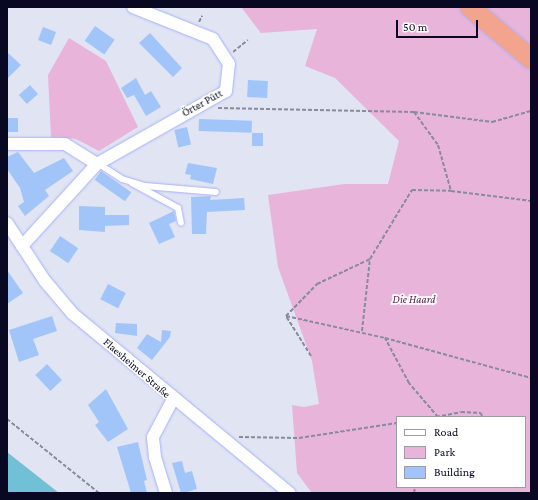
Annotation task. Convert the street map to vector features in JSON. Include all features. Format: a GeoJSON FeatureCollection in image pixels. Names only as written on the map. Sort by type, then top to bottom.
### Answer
{"type":"FeatureCollection","features":[{"type":"Feature","properties":{"kind":"highway"},"geometry":{"type":"LineString","coordinates":[[470,7],[531,59]]}},
{"type":"Feature","properties":{"kind":"street"},"geometry":{"type":"LineString","coordinates":[[132,7],[213,39],[230,64]]}},
{"type":"Feature","properties":{"kind":"street","name":"Örter Pütt"},"geometry":{"type":"LineString","coordinates":[[22,246],[97,164],[226,91],[230,64]]}},
{"type":"Feature","properties":{"kind":"street"},"geometry":{"type":"LineString","coordinates":[[7,144],[65,144],[97,164]]}},
{"type":"Feature","properties":{"kind":"street","name":"Flaesheimer Straße"},"geometry":{"type":"LineString","coordinates":[[7,223],[22,246],[73,314],[173,399],[288,493]]}},
{"type":"Feature","properties":{"kind":"street"},"geometry":{"type":"LineString","coordinates":[[166,493],[155,457],[153,437],[173,399]]}},
{"type":"Feature","properties":{"kind":"lane"},"geometry":{"type":"LineString","coordinates":[[97,164],[131,182],[151,197],[178,208],[182,223]]}},
{"type":"Feature","properties":{"kind":"lane"},"geometry":{"type":"LineString","coordinates":[[131,182],[160,188],[216,192]]}},
{"type":"Feature","properties":{"kind":"path"},"geometry":{"type":"LineString","coordinates":[[230,64],[230,55],[248,40]]}},
{"type":"Feature","properties":{"kind":"path"},"geometry":{"type":"LineString","coordinates":[[194,108],[414,112],[492,122],[531,111]]}},
{"type":"Feature","properties":{"kind":"path"},"geometry":{"type":"LineString","coordinates":[[414,112],[438,145],[451,191]]}},
{"type":"Feature","properties":{"kind":"path"},"geometry":{"type":"LineString","coordinates":[[362,331],[370,259],[412,190],[451,191],[531,201]]}},
{"type":"Feature","properties":{"kind":"path"},"geometry":{"type":"LineString","coordinates":[[286,316],[317,284],[370,259]]}},
{"type":"Feature","properties":{"kind":"path"},"geometry":{"type":"LineString","coordinates":[[286,316],[362,331],[531,378]]}},
{"type":"Feature","properties":{"kind":"path"},"geometry":{"type":"LineString","coordinates":[[286,316],[311,356]]}},
{"type":"Feature","properties":{"kind":"path"},"geometry":{"type":"LineString","coordinates":[[386,338],[409,383],[436,416]]}},
{"type":"Feature","properties":{"kind":"path"},"geometry":{"type":"LineString","coordinates":[[442,416],[461,412],[481,413],[482,416]]}},
{"type":"Feature","properties":{"kind":"path"},"geometry":{"type":"LineString","coordinates":[[7,419],[99,493]]}},
{"type":"Feature","properties":{"kind":"path"},"geometry":{"type":"LineString","coordinates":[[231,436],[299,438],[396,423]]}},
{"type":"Feature","properties":{"kind":"green space","name":"Die Haard"},"geometry":{"type":"Polygon","coordinates":[[[241,7],[531,7],[531,493],[312,493],[297,473],[292,405],[304,407],[319,404],[312,361],[278,267],[268,195],[344,184],[388,184],[399,141],[335,78],[305,66],[317,29],[261,33],[241,7]]]}},
{"type":"Feature","properties":{"kind":"green space"},"geometry":{"type":"Polygon","coordinates":[[[69,38],[106,61],[138,127],[99,151],[76,139],[51,137],[48,75],[69,38]]]}},
{"type":"Feature","properties":{"kind":"water"},"geometry":{"type":"Polygon","coordinates":[[[7,452],[59,493],[7,493],[7,452]]]}},
{"type":"Feature","properties":{"kind":"building"},"geometry":{"type":"Polygon","coordinates":[[[95,26],[115,40],[104,55],[85,41],[95,26]]]}},
{"type":"Feature","properties":{"kind":"building"},"geometry":{"type":"Polygon","coordinates":[[[43,27],[56,32],[51,45],[38,40],[43,27]]]}},
{"type":"Feature","properties":{"kind":"building"},"geometry":{"type":"Polygon","coordinates":[[[150,33],[182,68],[173,77],[139,43],[150,33]]]}},
{"type":"Feature","properties":{"kind":"building"},"geometry":{"type":"Polygon","coordinates":[[[7,52],[21,65],[7,79],[7,52]]]}},
{"type":"Feature","properties":{"kind":"building"},"geometry":{"type":"Polygon","coordinates":[[[136,78],[145,95],[151,91],[161,107],[146,116],[134,95],[127,98],[121,88],[136,78]]]}},
{"type":"Feature","properties":{"kind":"building"},"geometry":{"type":"Polygon","coordinates":[[[248,80],[268,81],[267,98],[247,97],[248,80]]]}},
{"type":"Feature","properties":{"kind":"building"},"geometry":{"type":"Polygon","coordinates":[[[30,85],[38,94],[27,104],[19,95],[30,85]]]}},
{"type":"Feature","properties":{"kind":"building"},"geometry":{"type":"Polygon","coordinates":[[[7,118],[18,118],[18,132],[7,132],[7,118]]]}},
{"type":"Feature","properties":{"kind":"building"},"geometry":{"type":"Polygon","coordinates":[[[199,119],[252,121],[252,133],[199,131],[199,119]]]}},
{"type":"Feature","properties":{"kind":"building"},"geometry":{"type":"Polygon","coordinates":[[[187,127],[191,145],[178,147],[174,130],[187,127]]]}},
{"type":"Feature","properties":{"kind":"building"},"geometry":{"type":"Polygon","coordinates":[[[252,133],[263,133],[263,146],[252,146],[252,133]]]}},
{"type":"Feature","properties":{"kind":"building"},"geometry":{"type":"Polygon","coordinates":[[[18,152],[34,173],[64,158],[73,171],[45,190],[49,196],[25,216],[18,206],[24,202],[20,188],[7,169],[7,157],[18,152]]]}},
{"type":"Feature","properties":{"kind":"building"},"geometry":{"type":"Polygon","coordinates":[[[188,163],[217,168],[213,184],[190,179],[191,175],[185,174],[188,163]]]}},
{"type":"Feature","properties":{"kind":"building"},"geometry":{"type":"Polygon","coordinates":[[[101,171],[131,192],[125,201],[95,180],[101,171]]]}},
{"type":"Feature","properties":{"kind":"building"},"geometry":{"type":"Polygon","coordinates":[[[211,196],[210,200],[244,198],[245,210],[207,212],[206,234],[192,234],[191,197],[211,196]]]}},
{"type":"Feature","properties":{"kind":"building"},"geometry":{"type":"Polygon","coordinates":[[[79,206],[105,207],[105,215],[129,215],[129,225],[105,226],[105,232],[79,230],[79,206]]]}},
{"type":"Feature","properties":{"kind":"building"},"geometry":{"type":"Polygon","coordinates":[[[174,211],[176,221],[169,224],[175,237],[159,244],[149,223],[174,211]]]}},
{"type":"Feature","properties":{"kind":"building"},"geometry":{"type":"Polygon","coordinates":[[[60,236],[78,248],[68,263],[50,251],[60,236]]]}},
{"type":"Feature","properties":{"kind":"building"},"geometry":{"type":"Polygon","coordinates":[[[7,270],[23,293],[7,304],[7,270]]]}},
{"type":"Feature","properties":{"kind":"building"},"geometry":{"type":"Polygon","coordinates":[[[108,284],[126,293],[118,308],[100,299],[108,284]]]}},
{"type":"Feature","properties":{"kind":"building"},"geometry":{"type":"Polygon","coordinates":[[[52,316],[57,331],[33,339],[39,355],[19,362],[9,330],[52,316]]]}},
{"type":"Feature","properties":{"kind":"building"},"geometry":{"type":"Polygon","coordinates":[[[116,323],[137,324],[137,336],[115,333],[116,323]]]}},
{"type":"Feature","properties":{"kind":"building"},"geometry":{"type":"Polygon","coordinates":[[[162,330],[171,331],[170,337],[152,360],[137,348],[147,334],[161,342],[162,330]]]}},
{"type":"Feature","properties":{"kind":"building"},"geometry":{"type":"Polygon","coordinates":[[[47,364],[62,380],[50,391],[35,375],[47,364]]]}},
{"type":"Feature","properties":{"kind":"building"},"geometry":{"type":"Polygon","coordinates":[[[106,389],[128,429],[108,442],[95,425],[99,422],[88,405],[106,389]]]}},
{"type":"Feature","properties":{"kind":"building"},"geometry":{"type":"Polygon","coordinates":[[[138,442],[147,480],[144,481],[147,493],[131,493],[117,447],[138,442]]]}},
{"type":"Feature","properties":{"kind":"building"},"geometry":{"type":"Polygon","coordinates":[[[182,461],[185,473],[192,471],[197,489],[184,493],[181,493],[172,463],[182,461]]]}}]}
